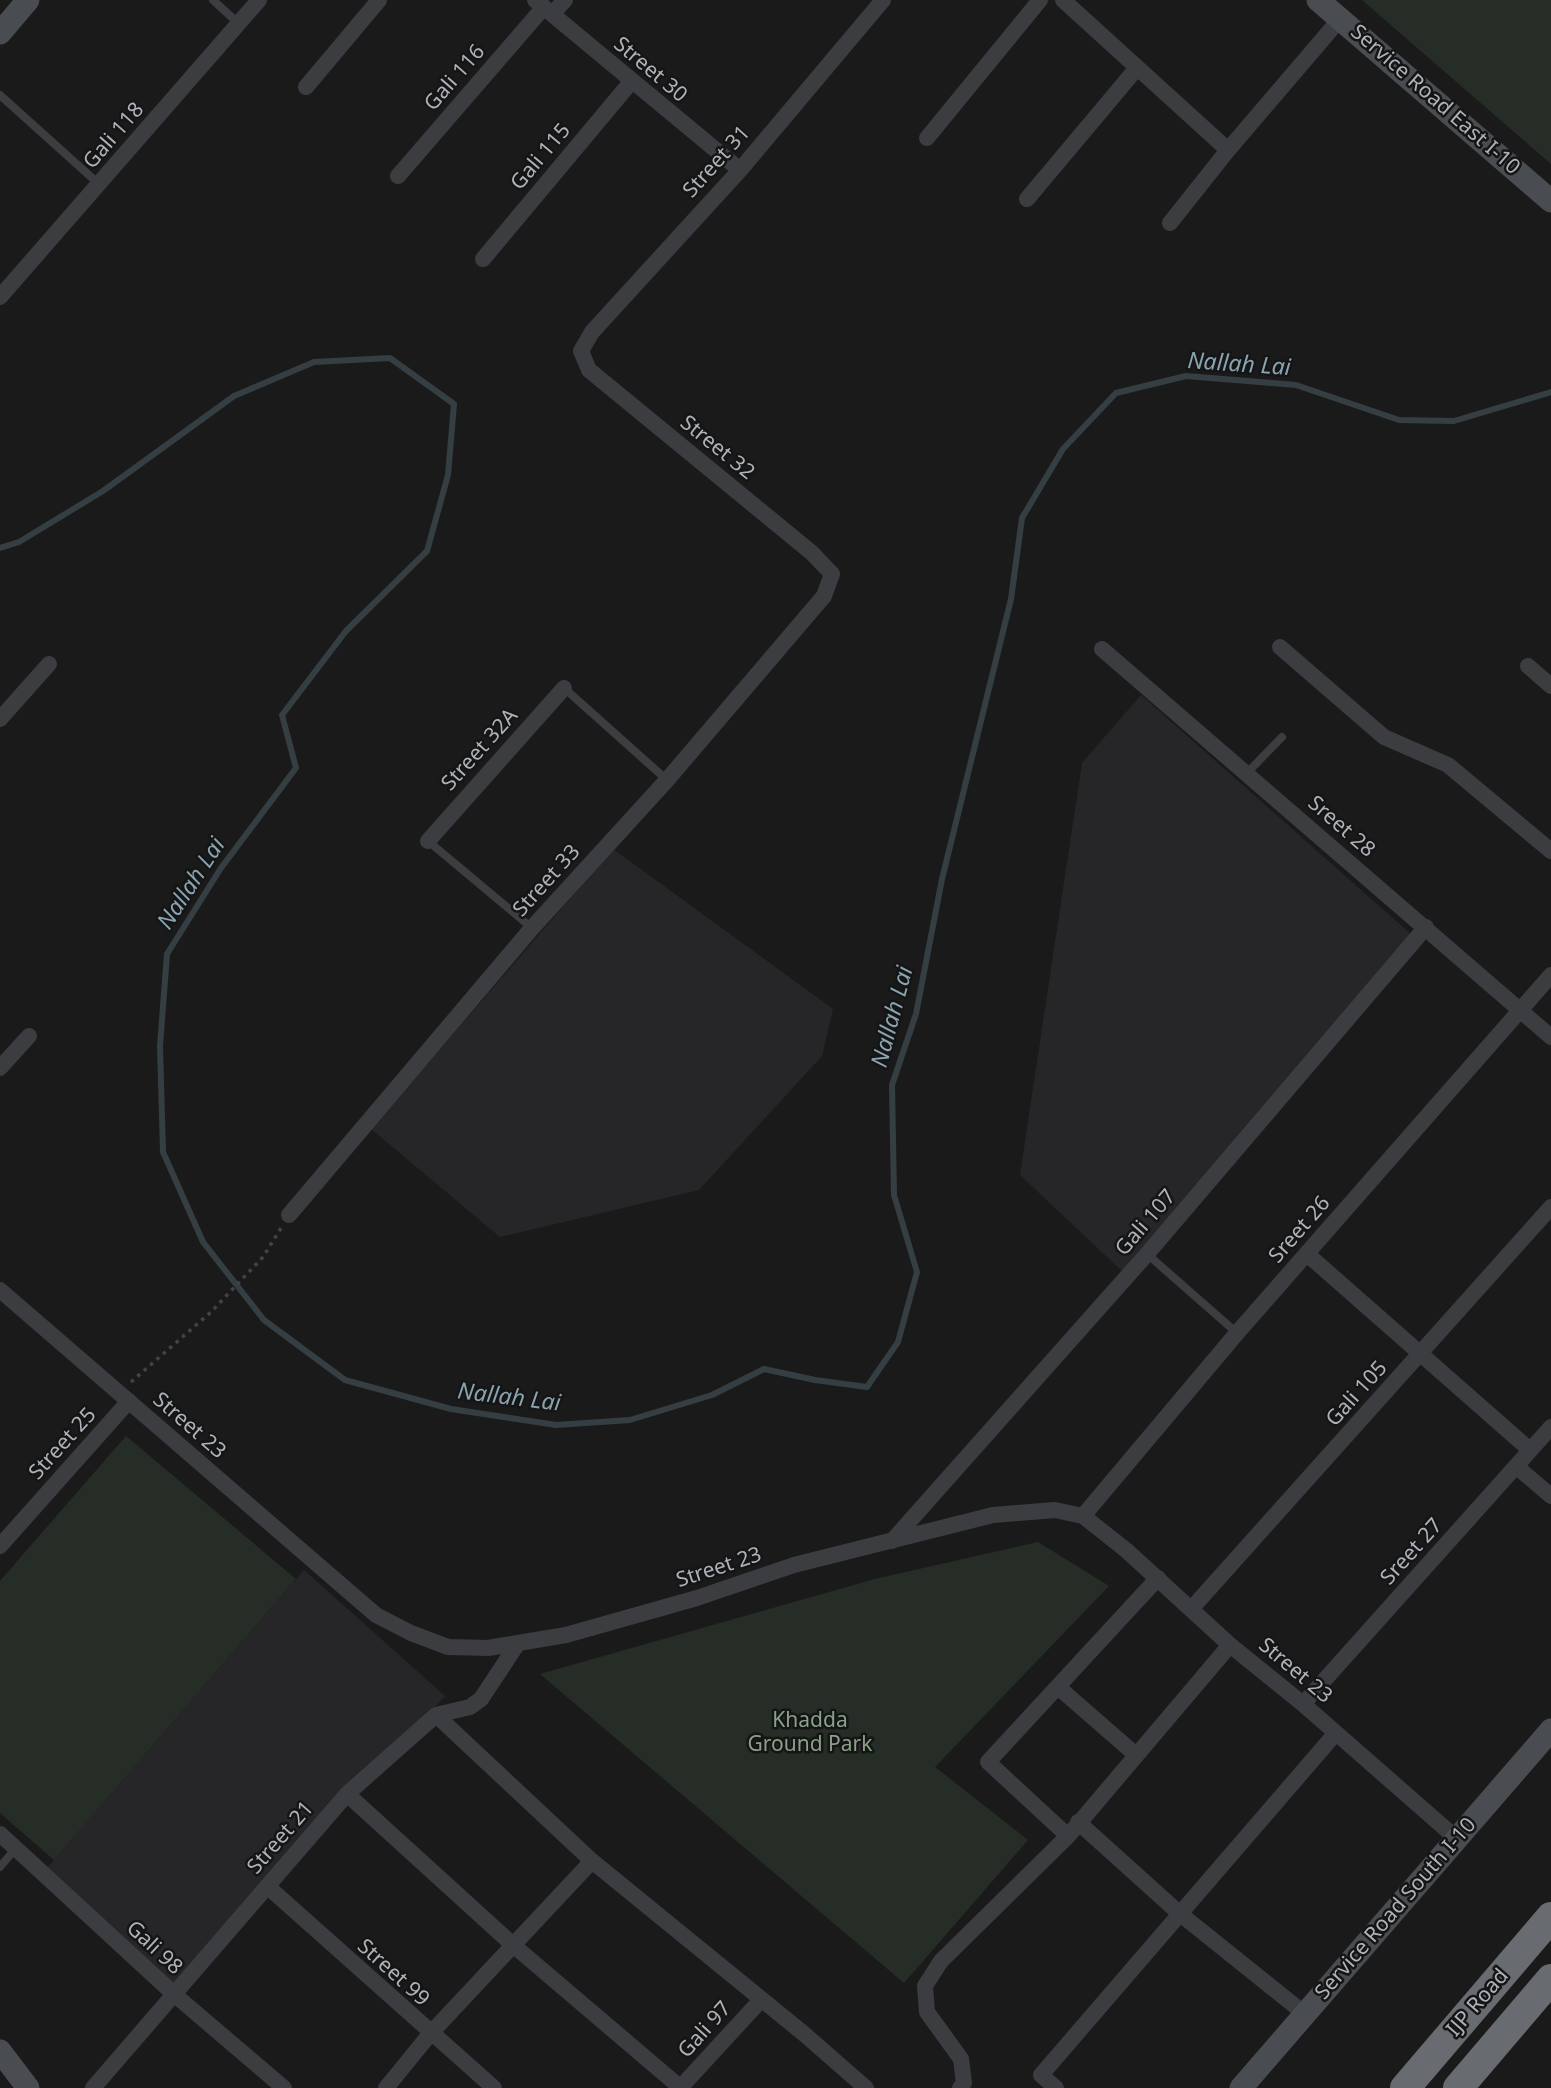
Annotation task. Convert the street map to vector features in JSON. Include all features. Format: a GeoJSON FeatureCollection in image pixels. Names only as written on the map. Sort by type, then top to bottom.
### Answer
{"type":"FeatureCollection","features":[{"type":"Feature","properties":{"kind":"highway","name":"IJP Road"},"geometry":{"type":"LineString","coordinates":[[1405,2088],[1549,1922]]}},
{"type":"Feature","properties":{"kind":"highway","name":"IJP Road"},"geometry":{"type":"LineString","coordinates":[[1458,2088],[1551,1979]]}},
{"type":"Feature","properties":{"kind":"main road"},"geometry":{"type":"LineString","coordinates":[[0,33],[28,0]]}},
{"type":"Feature","properties":{"kind":"main road","name":"Service Road East I-10"},"geometry":{"type":"LineString","coordinates":[[1318,0],[1551,201]]}},
{"type":"Feature","properties":{"kind":"main road","name":"Service Road South I-10"},"geometry":{"type":"LineString","coordinates":[[1241,2088],[1551,1730]]}},
{"type":"Feature","properties":{"kind":"main road"},"geometry":{"type":"LineString","coordinates":[[0,2051],[28,2088]]}},
{"type":"Feature","properties":{"kind":"street","name":"Gali 118"},"geometry":{"type":"LineString","coordinates":[[0,297],[259,0]]}},
{"type":"Feature","properties":{"kind":"street"},"geometry":{"type":"LineString","coordinates":[[306,87],[379,0]]}},
{"type":"Feature","properties":{"kind":"street","name":"Gali 116"},"geometry":{"type":"LineString","coordinates":[[398,176],[544,7],[565,0]]}},
{"type":"Feature","properties":{"kind":"street","name":"Street 31"},"geometry":{"type":"LineString","coordinates":[[581,351],[592,331],[740,170],[883,0]]}},
{"type":"Feature","properties":{"kind":"street"},"geometry":{"type":"LineString","coordinates":[[927,138],[1040,0]]}},
{"type":"Feature","properties":{"kind":"street"},"geometry":{"type":"LineString","coordinates":[[1063,0],[1228,150]]}},
{"type":"Feature","properties":{"kind":"street","name":"Street 30"},"geometry":{"type":"LineString","coordinates":[[544,7],[740,170]]}},
{"type":"Feature","properties":{"kind":"street"},"geometry":{"type":"LineString","coordinates":[[1170,223],[1228,150],[1340,19]]}},
{"type":"Feature","properties":{"kind":"street"},"geometry":{"type":"LineString","coordinates":[[1027,199],[1137,68]]}},
{"type":"Feature","properties":{"kind":"street","name":"Gali 115"},"geometry":{"type":"LineString","coordinates":[[483,259],[631,82]]}},
{"type":"Feature","properties":{"kind":"street","name":"Street 32"},"geometry":{"type":"LineString","coordinates":[[581,351],[589,370],[812,553],[832,574]]}},
{"type":"Feature","properties":{"kind":"street","name":"Street 33"},"geometry":{"type":"LineString","coordinates":[[289,1215],[533,928],[667,780],[824,596],[832,574]]}},
{"type":"Feature","properties":{"kind":"street"},"geometry":{"type":"LineString","coordinates":[[1280,646],[1384,737],[1448,765],[1551,851]]}},
{"type":"Feature","properties":{"kind":"street","name":"Sreet 28"},"geometry":{"type":"LineString","coordinates":[[1102,649],[1551,1037]]}},
{"type":"Feature","properties":{"kind":"street"},"geometry":{"type":"LineString","coordinates":[[0,719],[49,664]]}},
{"type":"Feature","properties":{"kind":"street"},"geometry":{"type":"LineString","coordinates":[[1528,666],[1551,686]]}},
{"type":"Feature","properties":{"kind":"street","name":"Street 32A"},"geometry":{"type":"LineString","coordinates":[[428,841],[564,688]]}},
{"type":"Feature","properties":{"kind":"street","name":"Gali 107"},"geometry":{"type":"LineString","coordinates":[[892,1541],[1147,1254],[1426,928]]}},
{"type":"Feature","properties":{"kind":"street","name":"Sreet 26"},"geometry":{"type":"LineString","coordinates":[[1083,1516],[1237,1333],[1551,975]]}},
{"type":"Feature","properties":{"kind":"street"},"geometry":{"type":"LineString","coordinates":[[0,1069],[29,1036]]}},
{"type":"Feature","properties":{"kind":"street","name":"Gali 105"},"geometry":{"type":"LineString","coordinates":[[1192,1608],[1551,1207]]}},
{"type":"Feature","properties":{"kind":"street"},"geometry":{"type":"LineString","coordinates":[[1307,1254],[1530,1450]]}},
{"type":"Feature","properties":{"kind":"street","name":"Street 23"},"geometry":{"type":"LineString","coordinates":[[0,1290],[376,1615],[448,1647],[488,1648],[566,1635],[696,1598],[794,1565],[993,1516],[1055,1510],[1083,1516],[1456,1838]]}},
{"type":"Feature","properties":{"kind":"street","name":"Street 25"},"geometry":{"type":"LineString","coordinates":[[0,1546],[124,1397]]}},
{"type":"Feature","properties":{"kind":"street","name":"Sreet 27"},"geometry":{"type":"LineString","coordinates":[[1303,1704],[1551,1427]]}},
{"type":"Feature","properties":{"kind":"street"},"geometry":{"type":"LineString","coordinates":[[1517,1467],[1551,1496]]}},
{"type":"Feature","properties":{"kind":"street"},"geometry":{"type":"LineString","coordinates":[[1068,1836],[988,1762],[1158,1578]]}},
{"type":"Feature","properties":{"kind":"street","name":"Street 21"},"geometry":{"type":"LineString","coordinates":[[93,2088],[347,1794],[436,1715],[470,1707],[481,1699],[518,1643]]}},
{"type":"Feature","properties":{"kind":"street"},"geometry":{"type":"LineString","coordinates":[[960,2088],[964,2083],[961,2059],[927,2012],[925,1986],[941,1961],[1068,1836],[1230,1644]]}},
{"type":"Feature","properties":{"kind":"street"},"geometry":{"type":"LineString","coordinates":[[1058,1686],[1136,1755]]}},
{"type":"Feature","properties":{"kind":"street"},"geometry":{"type":"LineString","coordinates":[[436,1715],[592,1861],[760,2001],[803,2032],[866,2088]]}},
{"type":"Feature","properties":{"kind":"street"},"geometry":{"type":"LineString","coordinates":[[1056,2088],[1041,2075],[1335,1734]]}},
{"type":"Feature","properties":{"kind":"street"},"geometry":{"type":"LineString","coordinates":[[347,1794],[513,1945],[681,2088]]}},
{"type":"Feature","properties":{"kind":"street"},"geometry":{"type":"LineString","coordinates":[[1078,1822],[1179,1913],[1305,2014]]}},
{"type":"Feature","properties":{"kind":"street","name":"Gali 98"},"geometry":{"type":"LineString","coordinates":[[0,1834],[175,1995],[284,2088]]}},
{"type":"Feature","properties":{"kind":"street"},"geometry":{"type":"LineString","coordinates":[[386,2088],[430,2034],[592,1861]]}},
{"type":"Feature","properties":{"kind":"street","name":"Street 99"},"geometry":{"type":"LineString","coordinates":[[267,1886],[430,2034],[494,2088]]}},
{"type":"Feature","properties":{"kind":"street","name":"Gali 97"},"geometry":{"type":"LineString","coordinates":[[681,2088],[760,2001]]}},
{"type":"Feature","properties":{"kind":"lane"},"geometry":{"type":"LineString","coordinates":[[213,0],[238,23]]}},
{"type":"Feature","properties":{"kind":"lane"},"geometry":{"type":"LineString","coordinates":[[0,95],[100,185]]}},
{"type":"Feature","properties":{"kind":"lane"},"geometry":{"type":"LineString","coordinates":[[564,688],[667,780]]}},
{"type":"Feature","properties":{"kind":"lane"},"geometry":{"type":"LineString","coordinates":[[1247,774],[1282,737]]}},
{"type":"Feature","properties":{"kind":"lane"},"geometry":{"type":"LineString","coordinates":[[428,841],[533,928]]}},
{"type":"Feature","properties":{"kind":"lane"},"geometry":{"type":"LineString","coordinates":[[1147,1254],[1237,1333]]}},
{"type":"Feature","properties":{"kind":"lane"},"geometry":{"type":"LineString","coordinates":[[0,1867],[16,1848]]}},
{"type":"Feature","properties":{"kind":"path"},"geometry":{"type":"LineString","coordinates":[[124,1397],[264,1256],[289,1215]]}},
{"type":"Feature","properties":{"kind":"shaded area"},"geometry":{"type":"Polygon","coordinates":[[[1141,695],[1412,935],[1122,1271],[1020,1175],[1082,763],[1141,695]]]}},
{"type":"Feature","properties":{"kind":"shaded area"},"geometry":{"type":"Polygon","coordinates":[[[613,849],[833,1009],[822,1056],[699,1190],[500,1237],[371,1129],[613,849]]]}},
{"type":"Feature","properties":{"kind":"shaded area"},"geometry":{"type":"Polygon","coordinates":[[[304,1570],[445,1696],[182,1991],[47,1868],[304,1570]]]}},
{"type":"Feature","properties":{"kind":"green space"},"geometry":{"type":"Polygon","coordinates":[[[1362,0],[1551,0],[1551,164],[1362,0]]]}},
{"type":"Feature","properties":{"kind":"green space"},"geometry":{"type":"Polygon","coordinates":[[[126,1436],[296,1579],[54,1860],[0,1813],[0,1581],[126,1436]]]}},
{"type":"Feature","properties":{"kind":"green space","name":"Khadda Ground Park"},"geometry":{"type":"Polygon","coordinates":[[[1038,1542],[1109,1586],[935,1767],[1028,1840],[904,1983],[540,1674],[875,1579],[1038,1542]]]}},
{"type":"Feature","properties":{"kind":"waterway","name":"Nallah Lai"},"geometry":{"type":"LineString","coordinates":[[0,548],[19,542],[103,491],[234,396],[314,362],[390,358],[454,404],[448,475],[427,551],[346,631],[282,715],[296,768],[221,868],[167,954],[160,1046],[163,1152],[203,1242],[264,1320],[345,1380],[451,1409],[556,1425],[630,1420],[712,1395],[764,1369],[867,1387],[898,1342],[917,1272],[894,1195],[892,1085],[916,1014],[942,879],[1011,599],[1022,518],[1063,449],[1116,393],[1186,376],[1296,385],[1399,420],[1454,421],[1551,392]]}}]}
